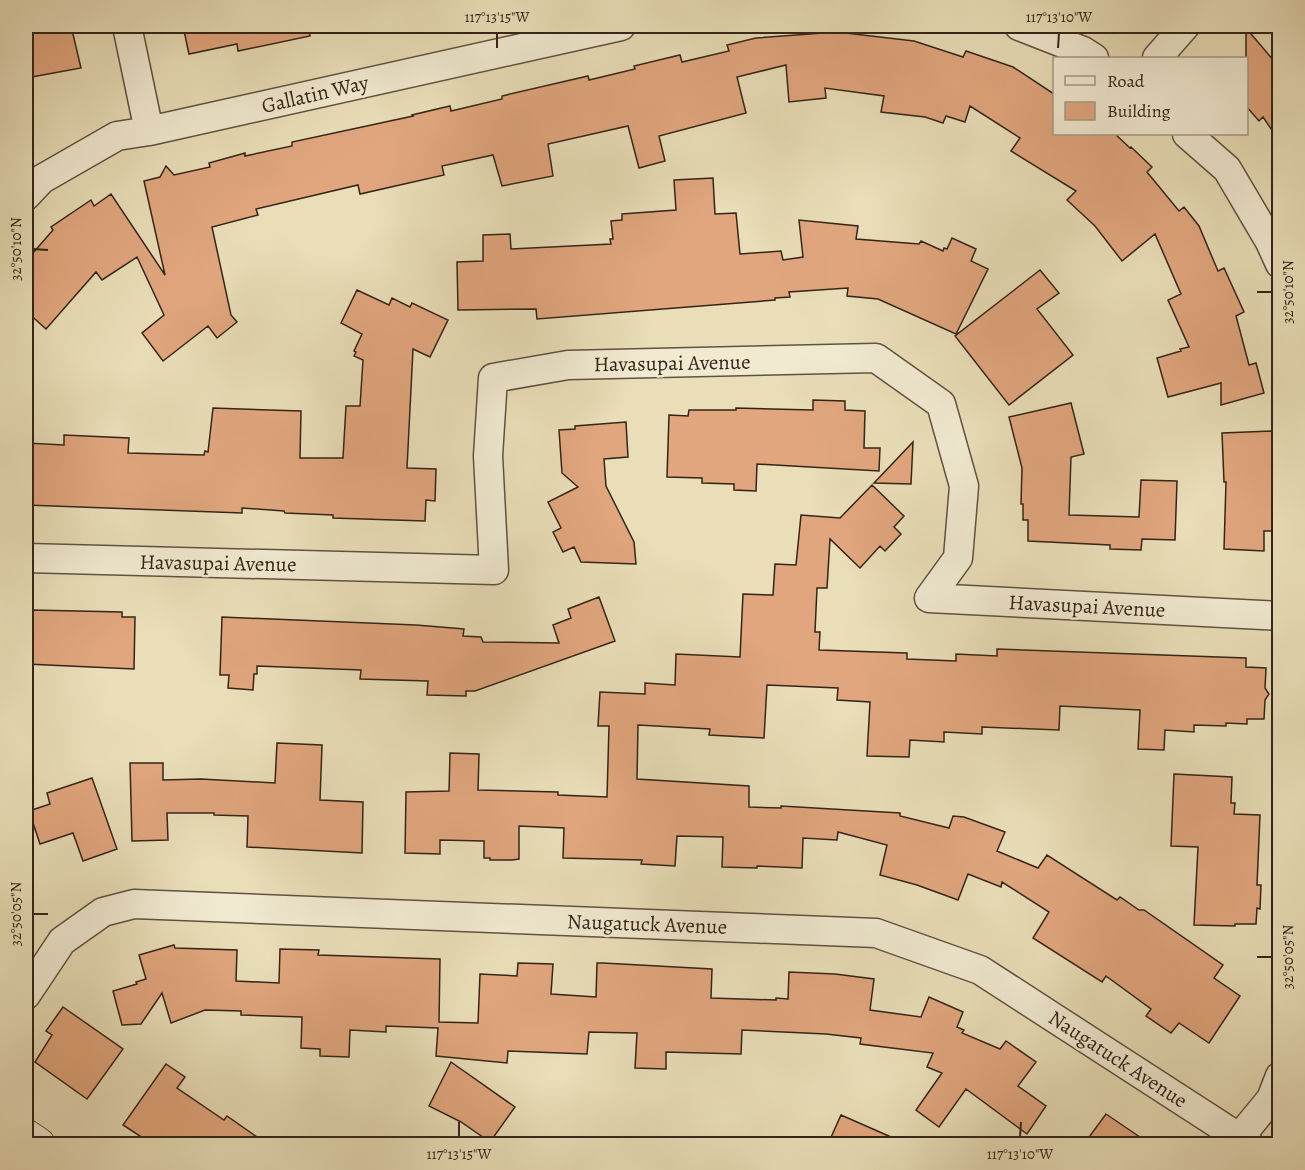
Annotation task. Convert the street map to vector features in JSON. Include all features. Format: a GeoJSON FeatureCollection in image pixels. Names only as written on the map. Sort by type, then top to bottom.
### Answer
{"type":"FeatureCollection","features":[{"type":"Feature","properties":{"kind":"street"},"geometry":{"type":"LineString","coordinates":[[127,26],[149,132]]}},
{"type":"Feature","properties":{"kind":"street","name":"Gallatin Way"},"geometry":{"type":"LineString","coordinates":[[26,196],[42,179],[117,136],[149,132],[621,26]]}},
{"type":"Feature","properties":{"kind":"street"},"geometry":{"type":"LineString","coordinates":[[1019,26],[1083,51],[1092,57]]}},
{"type":"Feature","properties":{"kind":"street"},"geometry":{"type":"LineString","coordinates":[[1158,57],[1185,26]]}},
{"type":"Feature","properties":{"kind":"street"},"geometry":{"type":"LineString","coordinates":[[1188,135],[1227,169],[1270,242],[1280,264]]}},
{"type":"Feature","properties":{"kind":"street","name":"Havasupai Avenue"},"geometry":{"type":"LineString","coordinates":[[26,558],[494,570],[488,456],[493,378],[568,365],[876,358],[941,404],[964,486],[958,558],[929,598],[1280,616]]}},
{"type":"Feature","properties":{"kind":"street","name":"Naugatuck Avenue"},"geometry":{"type":"LineString","coordinates":[[26,995],[62,941],[103,912],[134,904],[876,933],[980,970],[1241,1142]]}},
{"type":"Feature","properties":{"kind":"street"},"geometry":{"type":"LineString","coordinates":[[1241,1142],[1271,1099],[1280,1076]]}},
{"type":"Feature","properties":{"kind":"street"},"geometry":{"type":"LineString","coordinates":[[26,1136],[38,1144]]}},
{"type":"Feature","properties":{"kind":"building"},"geometry":{"type":"Polygon","coordinates":[[[26,26],[71,26],[81,68],[26,78],[26,26]]]}},
{"type":"Feature","properties":{"kind":"building"},"geometry":{"type":"Polygon","coordinates":[[[183,26],[309,26],[310,36],[238,51],[237,44],[189,54],[183,26]]]}},
{"type":"Feature","properties":{"kind":"building"},"geometry":{"type":"Polygon","coordinates":[[[1246,28],[1280,68],[1280,142],[1263,117],[1259,121],[1248,108],[1248,57],[1246,57],[1246,28]]]}},
{"type":"Feature","properties":{"kind":"building"},"geometry":{"type":"Polygon","coordinates":[[[837,32],[914,41],[963,57],[966,51],[1013,67],[1053,93],[1053,135],[1116,135],[1152,167],[1147,172],[1179,211],[1184,207],[1199,226],[1218,271],[1224,268],[1244,312],[1236,316],[1249,365],[1256,363],[1264,393],[1221,405],[1221,383],[1168,397],[1157,358],[1189,347],[1168,300],[1181,294],[1155,234],[1122,261],[1095,226],[1067,200],[1076,191],[1011,151],[1020,138],[970,106],[965,122],[946,116],[943,123],[925,117],[881,112],[884,96],[825,88],[826,98],[789,102],[786,65],[737,77],[746,113],[659,136],[665,161],[639,168],[628,126],[548,144],[553,176],[502,186],[493,155],[442,166],[444,175],[360,194],[358,185],[256,209],[258,215],[212,227],[231,315],[237,322],[217,338],[208,326],[163,361],[142,333],[164,315],[137,257],[102,280],[96,272],[46,329],[26,311],[26,261],[53,230],[51,227],[91,200],[94,206],[111,194],[165,275],[144,181],[160,177],[166,166],[174,175],[210,167],[209,163],[245,153],[245,156],[292,146],[292,142],[450,106],[451,111],[502,99],[502,96],[588,76],[589,80],[635,69],[634,66],[680,55],[682,62],[729,51],[727,45],[756,38],[837,32]]]}},
{"type":"Feature","properties":{"kind":"building"},"geometry":{"type":"Polygon","coordinates":[[[713,178],[715,214],[736,213],[740,254],[781,251],[783,260],[803,257],[799,220],[858,226],[856,239],[919,244],[921,241],[943,251],[944,248],[947,249],[952,238],[976,249],[971,261],[988,269],[956,334],[878,299],[847,296],[848,288],[789,292],[790,297],[775,298],[775,300],[537,319],[536,309],[458,310],[457,262],[483,261],[483,235],[510,234],[511,249],[611,244],[610,239],[613,239],[611,221],[622,220],[622,214],[676,210],[674,180],[713,178]]]}},
{"type":"Feature","properties":{"kind":"building"},"geometry":{"type":"Polygon","coordinates":[[[1040,270],[1059,293],[1037,309],[1073,355],[1009,405],[955,336],[1040,270]]]}},
{"type":"Feature","properties":{"kind":"building"},"geometry":{"type":"Polygon","coordinates":[[[357,290],[389,305],[392,298],[410,307],[412,303],[448,320],[430,357],[413,349],[407,468],[436,469],[435,501],[426,500],[425,521],[333,518],[333,515],[242,508],[242,513],[26,505],[26,443],[64,445],[64,435],[129,438],[128,453],[204,455],[205,451],[208,452],[213,408],[301,411],[300,458],[343,458],[346,406],[360,406],[363,360],[354,356],[362,334],[341,323],[357,290]]]}},
{"type":"Feature","properties":{"kind":"building"},"geometry":{"type":"Polygon","coordinates":[[[813,400],[845,401],[845,410],[865,411],[864,448],[880,448],[879,471],[757,464],[756,491],[734,490],[734,484],[702,483],[702,478],[667,477],[669,415],[688,416],[689,410],[736,410],[736,408],[813,410],[813,400]]]}},
{"type":"Feature","properties":{"kind":"building"},"geometry":{"type":"Polygon","coordinates":[[[1071,403],[1084,454],[1071,457],[1069,515],[1139,517],[1141,480],[1177,481],[1175,540],[1142,539],[1141,550],[1110,549],[1110,545],[1028,541],[1028,520],[1023,520],[1023,504],[1021,504],[1022,468],[1009,417],[1071,403]]]}},
{"type":"Feature","properties":{"kind":"building"},"geometry":{"type":"Polygon","coordinates":[[[626,422],[628,457],[604,459],[606,486],[634,542],[636,564],[581,562],[574,547],[563,552],[553,532],[561,528],[548,502],[578,487],[562,473],[559,430],[575,429],[575,426],[626,422]]]}},
{"type":"Feature","properties":{"kind":"building"},"geometry":{"type":"Polygon","coordinates":[[[1272,431],[1275,480],[1272,531],[1264,531],[1264,551],[1224,549],[1226,482],[1224,482],[1222,433],[1272,431]]]}},
{"type":"Feature","properties":{"kind":"building"},"geometry":{"type":"Polygon","coordinates":[[[913,442],[911,484],[874,483],[913,442]]]}},
{"type":"Feature","properties":{"kind":"building"},"geometry":{"type":"Polygon","coordinates":[[[872,485],[904,516],[894,527],[901,534],[885,551],[880,546],[860,568],[830,539],[827,588],[817,588],[815,632],[820,632],[819,650],[907,653],[907,659],[956,661],[956,654],[997,656],[997,649],[1246,658],[1246,667],[1266,668],[1265,688],[1269,694],[1265,700],[1264,719],[1247,719],[1247,724],[1226,723],[1226,726],[1194,725],[1194,732],[1165,730],[1164,750],[1138,749],[1140,710],[1060,706],[1059,730],[982,727],[982,734],[944,732],[944,742],[910,740],[909,757],[867,756],[870,702],[837,700],[838,688],[767,685],[764,738],[709,735],[710,729],[638,725],[637,779],[749,786],[749,807],[781,808],[781,806],[900,813],[900,816],[949,828],[953,816],[964,817],[1005,832],[997,851],[1038,868],[1047,855],[1117,900],[1120,897],[1139,910],[1144,910],[1223,965],[1214,978],[1240,996],[1209,1043],[1179,1023],[1171,1033],[1146,1016],[1151,1009],[1106,976],[1102,982],[1033,938],[1049,912],[1002,882],[1001,887],[968,874],[958,900],[880,875],[887,845],[838,832],[837,840],[803,838],[802,868],[722,867],[723,837],[677,836],[675,866],[641,864],[642,860],[563,858],[564,828],[519,826],[519,859],[490,860],[490,858],[484,858],[484,841],[440,840],[440,854],[405,853],[406,792],[449,791],[450,753],[479,754],[478,790],[558,792],[558,795],[607,797],[609,726],[598,726],[600,692],[645,694],[645,683],[675,685],[676,654],[740,657],[743,594],[773,595],[775,564],[796,565],[801,515],[840,518],[872,485]]]}},
{"type":"Feature","properties":{"kind":"building"},"geometry":{"type":"Polygon","coordinates":[[[599,597],[615,641],[475,691],[466,691],[466,696],[427,695],[428,681],[360,679],[361,670],[257,666],[253,690],[228,688],[229,675],[220,675],[222,617],[416,625],[464,629],[463,636],[481,637],[483,642],[559,643],[553,625],[571,618],[568,609],[599,597]]]}},
{"type":"Feature","properties":{"kind":"building"},"geometry":{"type":"Polygon","coordinates":[[[32,610],[122,612],[122,617],[135,617],[134,669],[26,664],[26,613],[32,613],[32,610]]]}},
{"type":"Feature","properties":{"kind":"building"},"geometry":{"type":"Polygon","coordinates":[[[277,743],[322,745],[320,800],[363,802],[362,853],[247,847],[248,816],[214,815],[214,813],[167,813],[168,840],[132,841],[130,763],[163,763],[163,780],[201,779],[275,783],[277,743]]]}},
{"type":"Feature","properties":{"kind":"building"},"geometry":{"type":"Polygon","coordinates":[[[1174,774],[1232,777],[1231,803],[1235,803],[1234,814],[1260,815],[1257,885],[1261,885],[1260,909],[1257,908],[1256,924],[1194,925],[1198,847],[1171,846],[1174,774]]]}},
{"type":"Feature","properties":{"kind":"building"},"geometry":{"type":"Polygon","coordinates":[[[92,778],[117,849],[83,861],[73,833],[40,844],[29,811],[50,804],[47,793],[92,778]]]}},
{"type":"Feature","properties":{"kind":"building"},"geometry":{"type":"Polygon","coordinates":[[[174,945],[175,948],[237,950],[236,981],[279,983],[280,949],[319,950],[318,955],[440,959],[439,1022],[478,1023],[480,974],[517,976],[518,963],[553,964],[551,994],[596,997],[597,963],[712,969],[711,998],[788,999],[789,972],[874,979],[870,1010],[921,1017],[929,997],[963,1012],[957,1027],[964,1030],[962,1033],[1000,1049],[1006,1041],[1036,1062],[1018,1086],[1046,1106],[1027,1134],[966,1089],[939,1127],[916,1110],[942,1073],[927,1067],[933,1053],[860,1044],[861,1038],[826,1034],[742,1030],[741,1054],[666,1052],[666,1069],[635,1068],[637,1033],[589,1032],[587,1054],[508,1051],[507,1063],[436,1056],[438,1028],[386,1026],[386,1032],[350,1030],[349,1057],[320,1056],[320,1049],[301,1048],[302,1017],[241,1015],[241,1011],[205,1010],[171,1023],[162,993],[141,1024],[122,1025],[113,991],[146,979],[139,955],[174,945]]]}},
{"type":"Feature","properties":{"kind":"building"},"geometry":{"type":"Polygon","coordinates":[[[63,1007],[123,1049],[87,1099],[35,1062],[52,1035],[46,1031],[63,1007]]]}},
{"type":"Feature","properties":{"kind":"building"},"geometry":{"type":"Polygon","coordinates":[[[451,1062],[515,1107],[490,1142],[461,1122],[429,1106],[451,1062]]]}},
{"type":"Feature","properties":{"kind":"building"},"geometry":{"type":"Polygon","coordinates":[[[166,1064],[185,1077],[177,1088],[224,1120],[227,1116],[267,1144],[152,1144],[123,1125],[166,1064]]]}},
{"type":"Feature","properties":{"kind":"building"},"geometry":{"type":"Polygon","coordinates":[[[1106,1114],[1150,1144],[1084,1144],[1106,1114]]]}},
{"type":"Feature","properties":{"kind":"building"},"geometry":{"type":"Polygon","coordinates":[[[841,1115],[907,1144],[828,1144],[841,1115]]]}}]}
